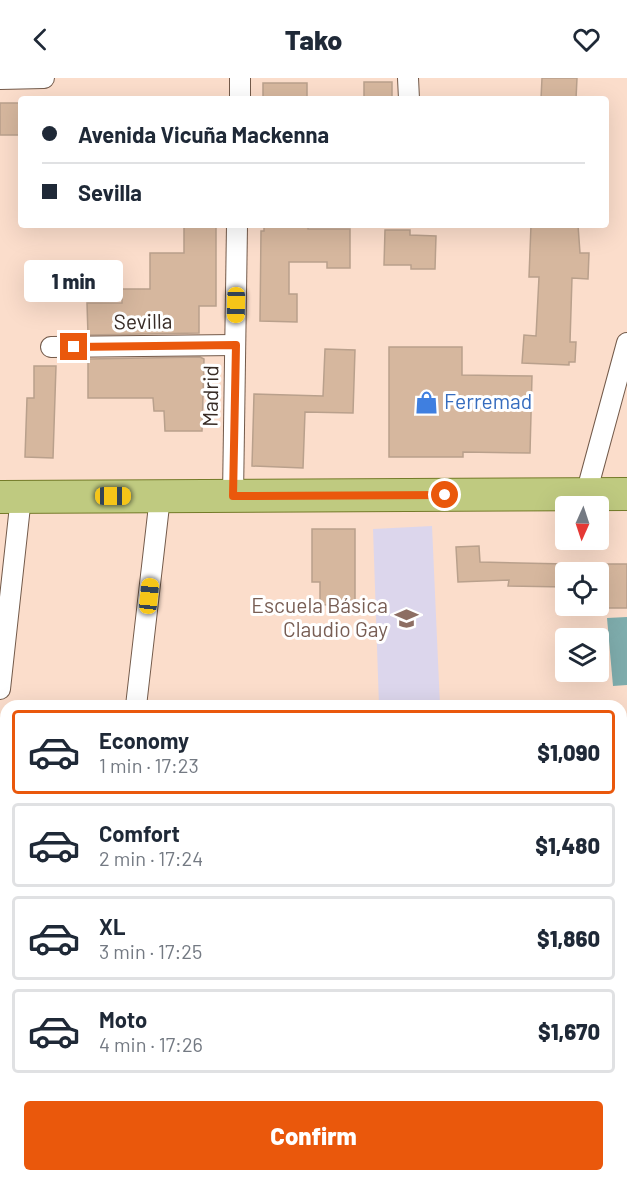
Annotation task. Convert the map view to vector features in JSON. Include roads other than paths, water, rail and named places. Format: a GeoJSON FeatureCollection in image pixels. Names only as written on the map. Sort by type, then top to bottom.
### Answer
{"type":"FeatureCollection","features":[{"type":"Feature","properties":{"kind":"main road"},"geometry":{"type":"LineString","coordinates":[[10,497],[627,494]]}},
{"type":"Feature","properties":{"kind":"street"},"geometry":{"type":"LineString","coordinates":[[0,79],[44,78]]}},
{"type":"Feature","properties":{"kind":"street"},"geometry":{"type":"LineString","coordinates":[[240,78],[240,96]]}},
{"type":"Feature","properties":{"kind":"street"},"geometry":{"type":"LineString","coordinates":[[408,78],[409,96]]}},
{"type":"Feature","properties":{"kind":"street","name":"Madrid"},"geometry":{"type":"LineString","coordinates":[[233,496],[237,228]]}},
{"type":"Feature","properties":{"kind":"street"},"geometry":{"type":"LineString","coordinates":[[586,494],[627,343]]}},
{"type":"Feature","properties":{"kind":"street","name":"Sevilla"},"geometry":{"type":"LineString","coordinates":[[51,347],[236,345]]}},
{"type":"Feature","properties":{"kind":"street"},"geometry":{"type":"LineString","coordinates":[[137,700],[160,496]]}},
{"type":"Feature","properties":{"kind":"street"},"geometry":{"type":"LineString","coordinates":[[0,689],[10,497]]}},
{"type":"Feature","properties":{"kind":"water"},"geometry":{"type":"Polygon","coordinates":[[[627,617],[627,685],[613,686],[607,618],[627,617]]]}},
{"type":"Feature","properties":{"kind":"place","name":"Ferremad"},"geometry":{"type":"Point","coordinates":[426,402]}},
{"type":"Feature","properties":{"kind":"place","name":"Escuela Básica Claudio Gay"},"geometry":{"type":"Point","coordinates":[406,618]}}]}
